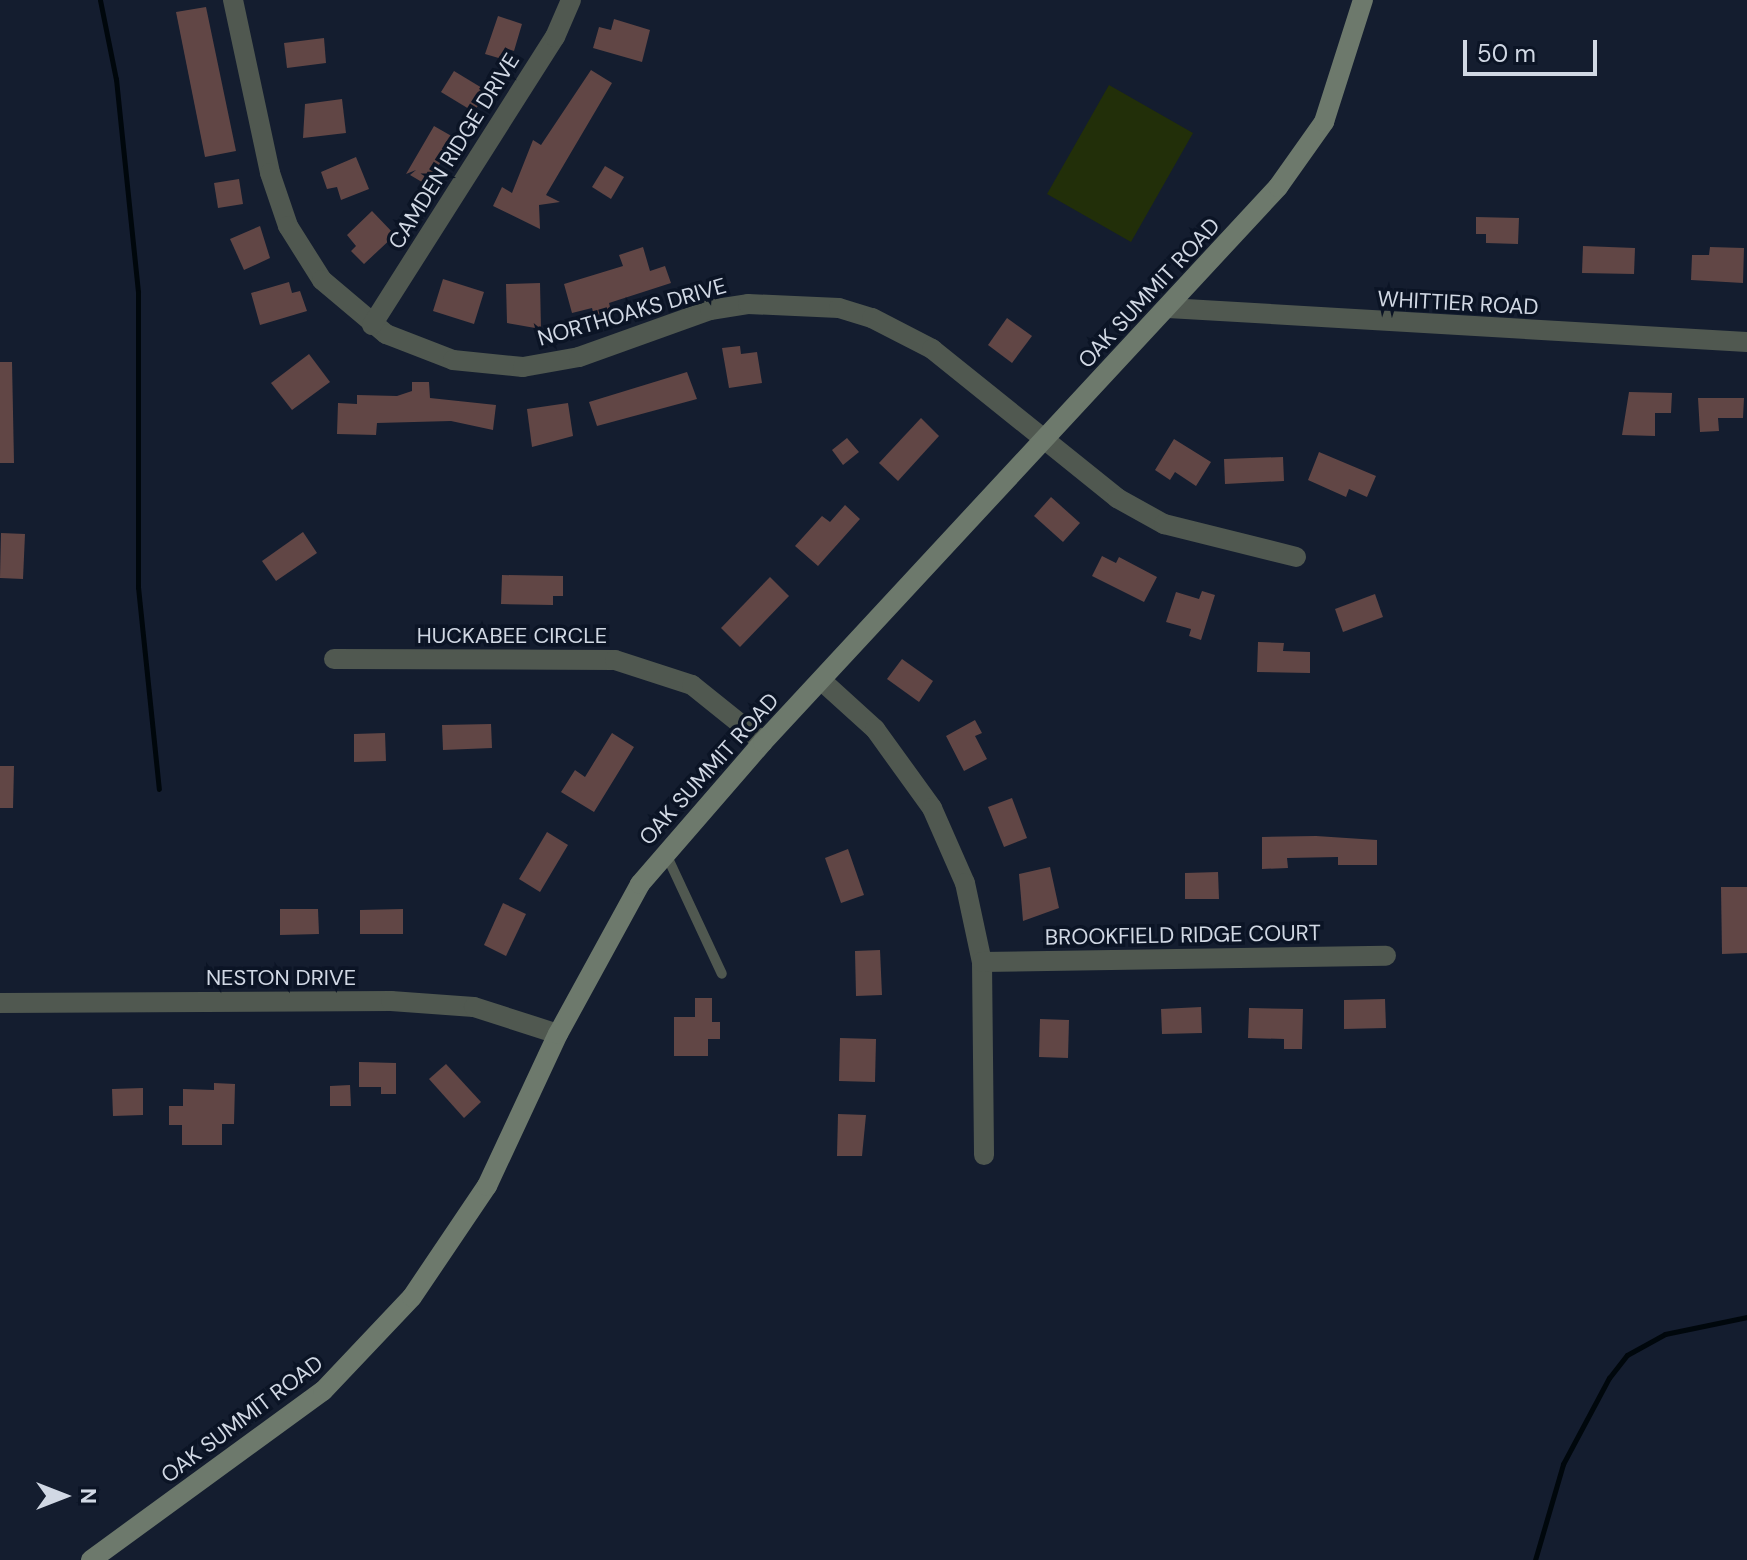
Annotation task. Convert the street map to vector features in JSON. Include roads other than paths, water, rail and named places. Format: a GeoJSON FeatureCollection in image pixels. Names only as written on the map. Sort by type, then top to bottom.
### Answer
{"type":"FeatureCollection","features":[{"type":"Feature","properties":{"kind":"main road","name":"OAK SUMMIT ROAD"},"geometry":{"type":"LineString","coordinates":[[91,1560],[323,1391],[396,1315],[487,1186],[558,1034],[615,926],[665,852],[763,742],[1168,308],[1307,149],[1337,92],[1363,0]]}},
{"type":"Feature","properties":{"kind":"street","name":"NORTHOAKS DRIVE"},"geometry":{"type":"LineString","coordinates":[[233,0],[270,173],[288,226],[322,280],[372,325],[453,360],[523,367],[579,357],[710,310],[748,304],[839,308],[882,322],[932,349],[1117,498],[1164,524],[1296,557]]}},
{"type":"Feature","properties":{"kind":"street","name":"CAMDEN RIDGE DRIVE"},"geometry":{"type":"LineString","coordinates":[[372,325],[555,37],[571,0]]}},
{"type":"Feature","properties":{"kind":"street","name":"WHITTIER ROAD"},"geometry":{"type":"LineString","coordinates":[[1168,308],[1747,342]]}},
{"type":"Feature","properties":{"kind":"street","name":"HUCKABEE CIRCLE"},"geometry":{"type":"LineString","coordinates":[[334,659],[615,660],[692,685],[763,742]]}},
{"type":"Feature","properties":{"kind":"street"},"geometry":{"type":"LineString","coordinates":[[822,681],[875,729],[932,808],[965,883],[982,962],[984,1155]]}},
{"type":"Feature","properties":{"kind":"street","name":"BROOKFIELD RIDGE COURT"},"geometry":{"type":"LineString","coordinates":[[982,962],[1386,956]]}},
{"type":"Feature","properties":{"kind":"street","name":"NESTON DRIVE"},"geometry":{"type":"LineString","coordinates":[[0,1003],[391,1001],[474,1007],[558,1034]]}},
{"type":"Feature","properties":{"kind":"lane"},"geometry":{"type":"LineString","coordinates":[[665,852],[722,974]]}},
{"type":"Feature","properties":{"kind":"waterway"},"geometry":{"type":"LineString","coordinates":[[100,0],[116,79],[138,292],[138,587],[159,789]]}},
{"type":"Feature","properties":{"kind":"waterway"},"geometry":{"type":"LineString","coordinates":[[1535,1560],[1563,1464],[1609,1378],[1627,1355],[1665,1334],[1747,1317]]}}]}
